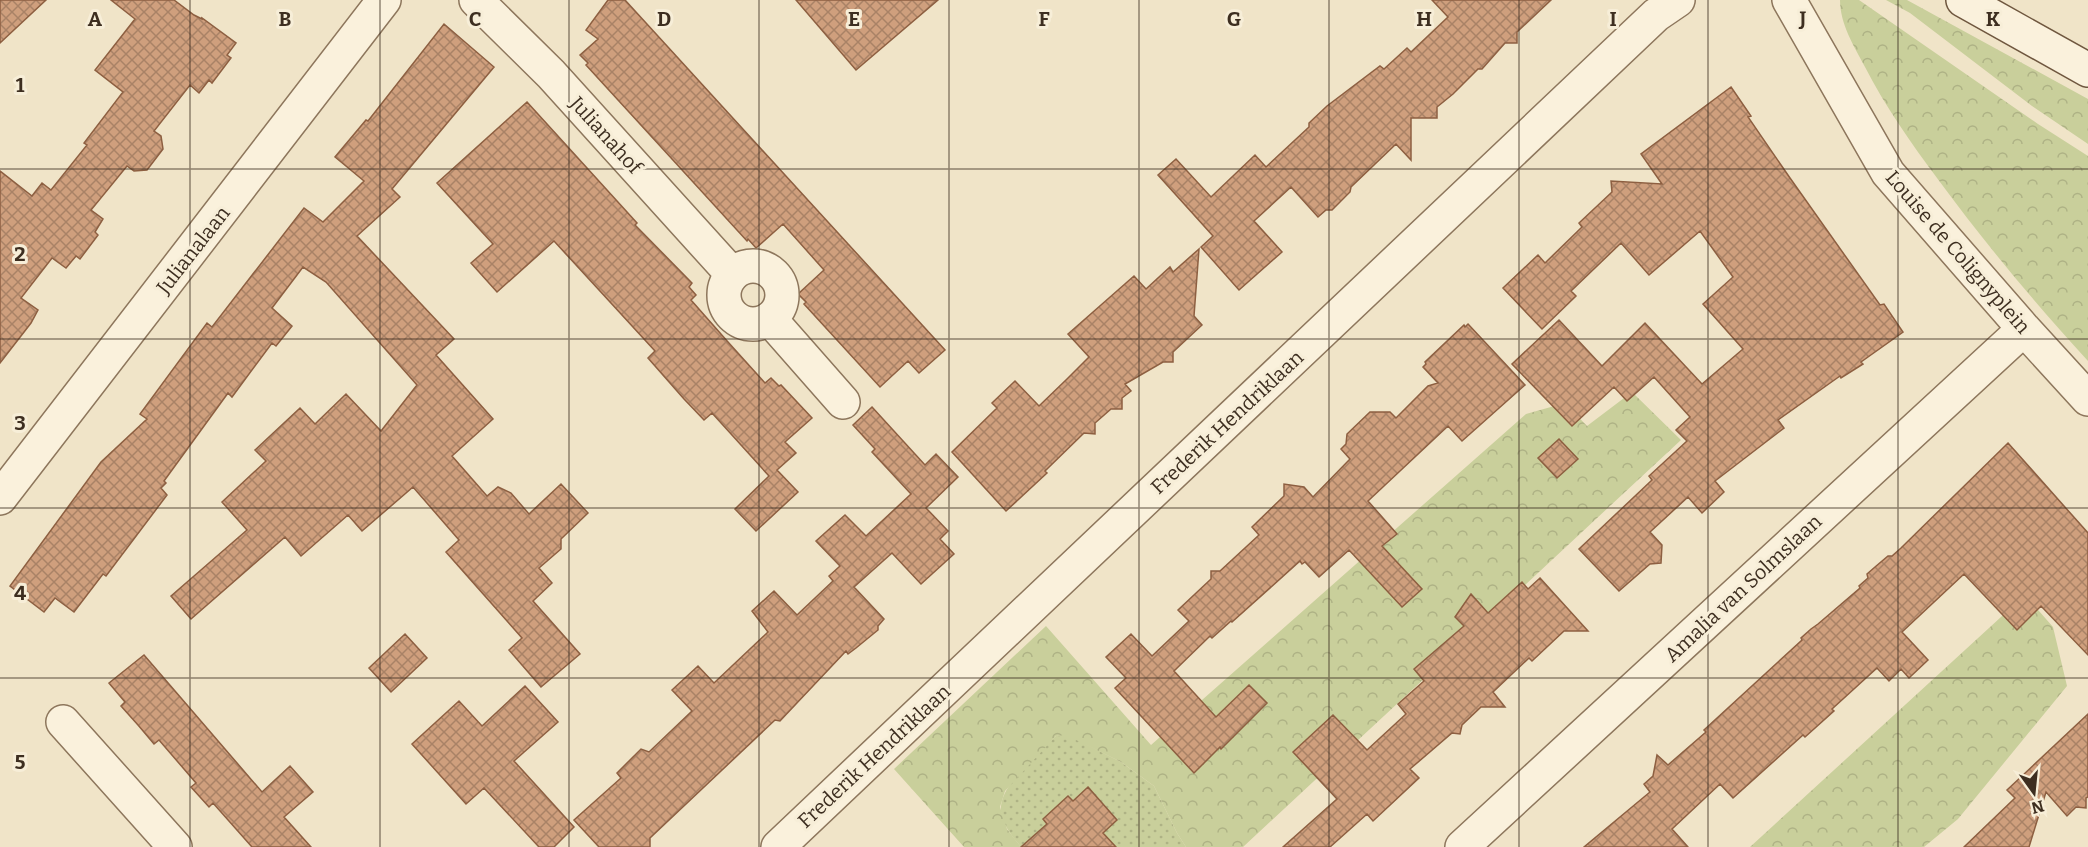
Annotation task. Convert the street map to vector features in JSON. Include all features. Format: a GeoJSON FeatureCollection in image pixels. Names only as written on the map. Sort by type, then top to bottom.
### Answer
{"type":"FeatureCollection","features":[{"type":"Feature","properties":{"kind":"street","name":"Julianalaan"},"geometry":{"type":"LineString","coordinates":[[0,498],[384,0]]}},
{"type":"Feature","properties":{"kind":"street","name":"Julianahof"},"geometry":{"type":"LineString","coordinates":[[476,0],[551,74],[732,274],[724,290],[724,301],[734,317],[752,324],[770,319],[843,402]]}},
{"type":"Feature","properties":{"kind":"street","name":"Frederik Hendriklaan"},"geometry":{"type":"LineString","coordinates":[[778,847],[1656,15],[1678,0]]}},
{"type":"Feature","properties":{"kind":"street","name":"Louise de Colignyplein"},"geometry":{"type":"LineString","coordinates":[[1789,0],[1888,173],[2088,399]]}},
{"type":"Feature","properties":{"kind":"street"},"geometry":{"type":"LineString","coordinates":[[1963,0],[2088,70]]}},
{"type":"Feature","properties":{"kind":"street","name":"Amalia van Solmslaan"},"geometry":{"type":"LineString","coordinates":[[1462,847],[2024,329]]}},
{"type":"Feature","properties":{"kind":"street"},"geometry":{"type":"LineString","coordinates":[[63,722],[175,847]]}},
{"type":"Feature","properties":{"kind":"green space"},"geometry":{"type":"Polygon","coordinates":[[[1840,0],[1859,0],[2088,156],[2088,361],[1991,248],[1908,138],[1881,96],[1852,43],[1842,18],[1840,0]]]}},
{"type":"Feature","properties":{"kind":"green space"},"geometry":{"type":"Polygon","coordinates":[[[1886,0],[1907,0],[2088,99],[2088,144],[2032,106],[1910,13],[1886,0]]]}},
{"type":"Feature","properties":{"kind":"green space"},"geometry":{"type":"Polygon","coordinates":[[[1632,392],[1681,440],[1243,847],[1186,847],[1154,786],[1121,762],[1066,735],[1056,736],[1005,791],[1000,807],[1007,829],[1021,847],[964,847],[894,769],[1046,626],[1151,745],[1526,414],[1565,403],[1587,426],[1632,392]]]}},
{"type":"Feature","properties":{"kind":"green space"},"geometry":{"type":"Polygon","coordinates":[[[2025,595],[2053,627],[2067,686],[1958,819],[1924,847],[1750,847],[2025,595]]]}},
{"type":"Feature","properties":{"kind":"green space"},"geometry":{"type":"Polygon","coordinates":[[[1066,734],[1121,762],[1154,786],[1186,847],[1021,847],[1002,817],[1003,797],[1008,787],[1032,759],[1056,736],[1066,734]]]}},
{"type":"Feature","properties":{"kind":"building"},"geometry":{"type":"Polygon","coordinates":[[[0,0],[46,0],[0,43],[0,0]]]}},
{"type":"Feature","properties":{"kind":"building"},"geometry":{"type":"Polygon","coordinates":[[[111,0],[174,0],[236,43],[227,55],[231,58],[212,83],[209,80],[199,93],[190,85],[154,131],[161,136],[163,149],[147,170],[134,171],[127,166],[91,210],[103,219],[95,232],[98,235],[80,259],[76,256],[66,268],[52,258],[21,298],[38,310],[31,323],[0,363],[0,171],[32,196],[42,183],[51,190],[87,145],[84,143],[123,92],[95,70],[135,19],[111,0]]]}},
{"type":"Feature","properties":{"kind":"building"},"geometry":{"type":"Polygon","coordinates":[[[608,0],[625,0],[945,350],[919,373],[908,361],[880,387],[804,304],[806,302],[798,294],[824,270],[783,224],[756,248],[748,239],[747,241],[586,65],[588,63],[580,55],[598,39],[586,30],[608,0]]]}},
{"type":"Feature","properties":{"kind":"building"},"geometry":{"type":"Polygon","coordinates":[[[796,0],[938,0],[856,70],[796,0]]]}},
{"type":"Feature","properties":{"kind":"building"},"geometry":{"type":"Polygon","coordinates":[[[1432,0],[1551,0],[1517,32],[1517,43],[1505,43],[1482,69],[1478,69],[1437,107],[1437,118],[1411,118],[1411,160],[1396,144],[1351,187],[1350,192],[1332,210],[1326,210],[1318,217],[1291,187],[1254,221],[1282,252],[1239,290],[1201,247],[1213,236],[1158,175],[1176,159],[1211,197],[1255,155],[1266,167],[1309,127],[1309,123],[1327,106],[1380,66],[1384,69],[1407,48],[1411,52],[1448,17],[1432,0]]]}},
{"type":"Feature","properties":{"kind":"building"},"geometry":{"type":"Polygon","coordinates":[[[444,24],[494,67],[392,189],[400,197],[357,236],[454,339],[436,355],[493,419],[452,456],[487,496],[498,487],[511,493],[529,514],[561,484],[588,513],[561,539],[561,549],[539,568],[552,583],[533,601],[580,654],[541,687],[509,650],[522,638],[446,552],[459,540],[413,487],[362,531],[348,515],[301,556],[285,537],[191,619],[171,596],[247,530],[222,502],[266,461],[255,450],[300,408],[315,424],[346,394],[381,431],[417,385],[326,282],[303,267],[272,308],[292,326],[276,346],[272,343],[232,397],[228,393],[164,481],[166,483],[161,488],[167,495],[106,576],[103,574],[74,612],[55,598],[44,612],[10,586],[101,462],[147,419],[140,414],[207,323],[212,327],[304,208],[323,222],[364,181],[335,157],[366,120],[368,121],[444,24]]]}},
{"type":"Feature","properties":{"kind":"building"},"geometry":{"type":"Polygon","coordinates":[[[1731,87],[1751,116],[1748,117],[1790,178],[1880,305],[1884,304],[1903,332],[1861,362],[1863,364],[1841,378],[1840,376],[1778,420],[1784,428],[1715,481],[1724,492],[1702,513],[1688,497],[1650,532],[1662,545],[1661,563],[1650,564],[1619,591],[1579,549],[1652,480],[1649,476],[1687,441],[1676,430],[1690,417],[1654,377],[1627,401],[1614,387],[1572,426],[1512,364],[1559,320],[1602,366],[1645,323],[1702,384],[1743,349],[1703,304],[1733,277],[1700,231],[1649,275],[1621,243],[1571,291],[1576,296],[1542,329],[1503,288],[1538,255],[1545,263],[1582,227],[1579,223],[1612,192],[1611,181],[1662,184],[1641,154],[1731,87]]]}},
{"type":"Feature","properties":{"kind":"building"},"geometry":{"type":"Polygon","coordinates":[[[527,102],[637,223],[635,225],[692,283],[689,287],[696,295],[691,300],[728,342],[765,383],[771,378],[779,386],[781,385],[812,418],[785,442],[796,453],[777,470],[798,492],[756,531],[735,509],[769,476],[712,413],[704,420],[684,399],[648,358],[655,351],[554,241],[497,292],[471,263],[493,244],[437,183],[527,102]]]}},
{"type":"Feature","properties":{"kind":"building"},"geometry":{"type":"Polygon","coordinates":[[[1199,249],[1194,316],[1202,325],[1173,352],[1173,362],[1163,362],[1125,384],[1131,391],[1122,398],[1122,409],[1111,409],[1095,423],[1095,434],[1084,433],[1045,471],[1047,473],[1006,511],[952,452],[997,408],[992,403],[1015,381],[1039,406],[1067,379],[1089,357],[1068,334],[1134,276],[1146,289],[1170,267],[1173,272],[1199,249]]]}},
{"type":"Feature","properties":{"kind":"building"},"geometry":{"type":"Polygon","coordinates":[[[1468,324],[1525,385],[1462,441],[1448,426],[1368,501],[1397,534],[1382,546],[1422,589],[1402,607],[1349,550],[1319,577],[1305,562],[1302,564],[1300,561],[1232,622],[1212,638],[1210,636],[1174,671],[1216,717],[1249,685],[1267,703],[1194,773],[1115,688],[1126,678],[1106,657],[1131,634],[1152,656],[1189,621],[1178,610],[1211,579],[1211,571],[1220,571],[1259,535],[1252,527],[1284,496],[1284,484],[1304,487],[1313,497],[1350,459],[1341,449],[1346,444],[1347,434],[1370,412],[1390,412],[1396,418],[1428,386],[1438,383],[1423,367],[1425,362],[1464,325],[1465,327],[1468,324]]]}},
{"type":"Feature","properties":{"kind":"building"},"geometry":{"type":"Polygon","coordinates":[[[872,407],[925,465],[936,454],[958,477],[926,508],[948,531],[940,539],[954,554],[921,584],[892,553],[854,587],[884,619],[878,626],[878,630],[848,654],[846,651],[780,721],[775,720],[650,838],[650,847],[599,847],[574,820],[621,778],[617,773],[641,749],[649,752],[692,711],[672,690],[698,666],[714,683],[768,632],[752,611],[774,591],[797,615],[833,581],[829,576],[840,566],[816,541],[845,515],[866,536],[911,494],[872,452],[875,449],[853,425],[872,407]]]}},
{"type":"Feature","properties":{"kind":"building"},"geometry":{"type":"Polygon","coordinates":[[[1559,439],[1578,459],[1557,478],[1538,458],[1559,439]]]}},
{"type":"Feature","properties":{"kind":"building"},"geometry":{"type":"Polygon","coordinates":[[[2008,443],[2088,533],[2088,655],[2041,606],[2017,630],[1964,574],[1902,632],[1928,660],[1909,678],[1901,669],[1889,681],[1877,668],[1832,709],[1834,711],[1805,737],[1803,735],[1733,798],[1720,784],[1672,829],[1688,847],[1584,847],[1650,792],[1644,784],[1653,776],[1657,755],[1668,765],[1706,732],[1704,730],[1802,640],[1801,638],[1860,588],[1859,586],[1868,578],[1867,574],[1901,548],[2008,443]]]}},
{"type":"Feature","properties":{"kind":"building"},"geometry":{"type":"Polygon","coordinates":[[[1540,578],[1588,631],[1564,631],[1532,661],[1529,658],[1493,692],[1505,707],[1481,707],[1462,725],[1460,734],[1452,733],[1410,769],[1419,778],[1373,821],[1367,814],[1330,847],[1283,847],[1337,799],[1293,752],[1333,715],[1367,750],[1406,714],[1398,704],[1424,681],[1414,669],[1464,626],[1455,617],[1471,594],[1488,613],[1522,582],[1528,589],[1540,578]]]}},
{"type":"Feature","properties":{"kind":"building"},"geometry":{"type":"Polygon","coordinates":[[[405,634],[427,658],[391,692],[369,668],[405,634]]]}},
{"type":"Feature","properties":{"kind":"building"},"geometry":{"type":"Polygon","coordinates":[[[144,655],[262,792],[290,766],[313,792],[284,817],[311,847],[252,847],[213,803],[209,807],[191,787],[196,783],[159,740],[154,744],[121,706],[125,702],[109,683],[144,655]]]}},
{"type":"Feature","properties":{"kind":"building"},"geometry":{"type":"Polygon","coordinates":[[[525,686],[558,722],[514,761],[574,827],[554,847],[539,847],[484,788],[466,804],[412,744],[459,701],[482,726],[525,686]]]}},
{"type":"Feature","properties":{"kind":"building"},"geometry":{"type":"Polygon","coordinates":[[[2088,714],[2086,808],[2076,807],[2067,816],[2046,792],[2029,847],[1964,847],[2015,798],[2007,790],[2088,714]]]}},
{"type":"Feature","properties":{"kind":"building"},"geometry":{"type":"Polygon","coordinates":[[[1088,787],[1117,820],[1103,833],[1116,847],[1021,847],[1047,824],[1043,819],[1068,796],[1073,801],[1088,787]]]}}]}
